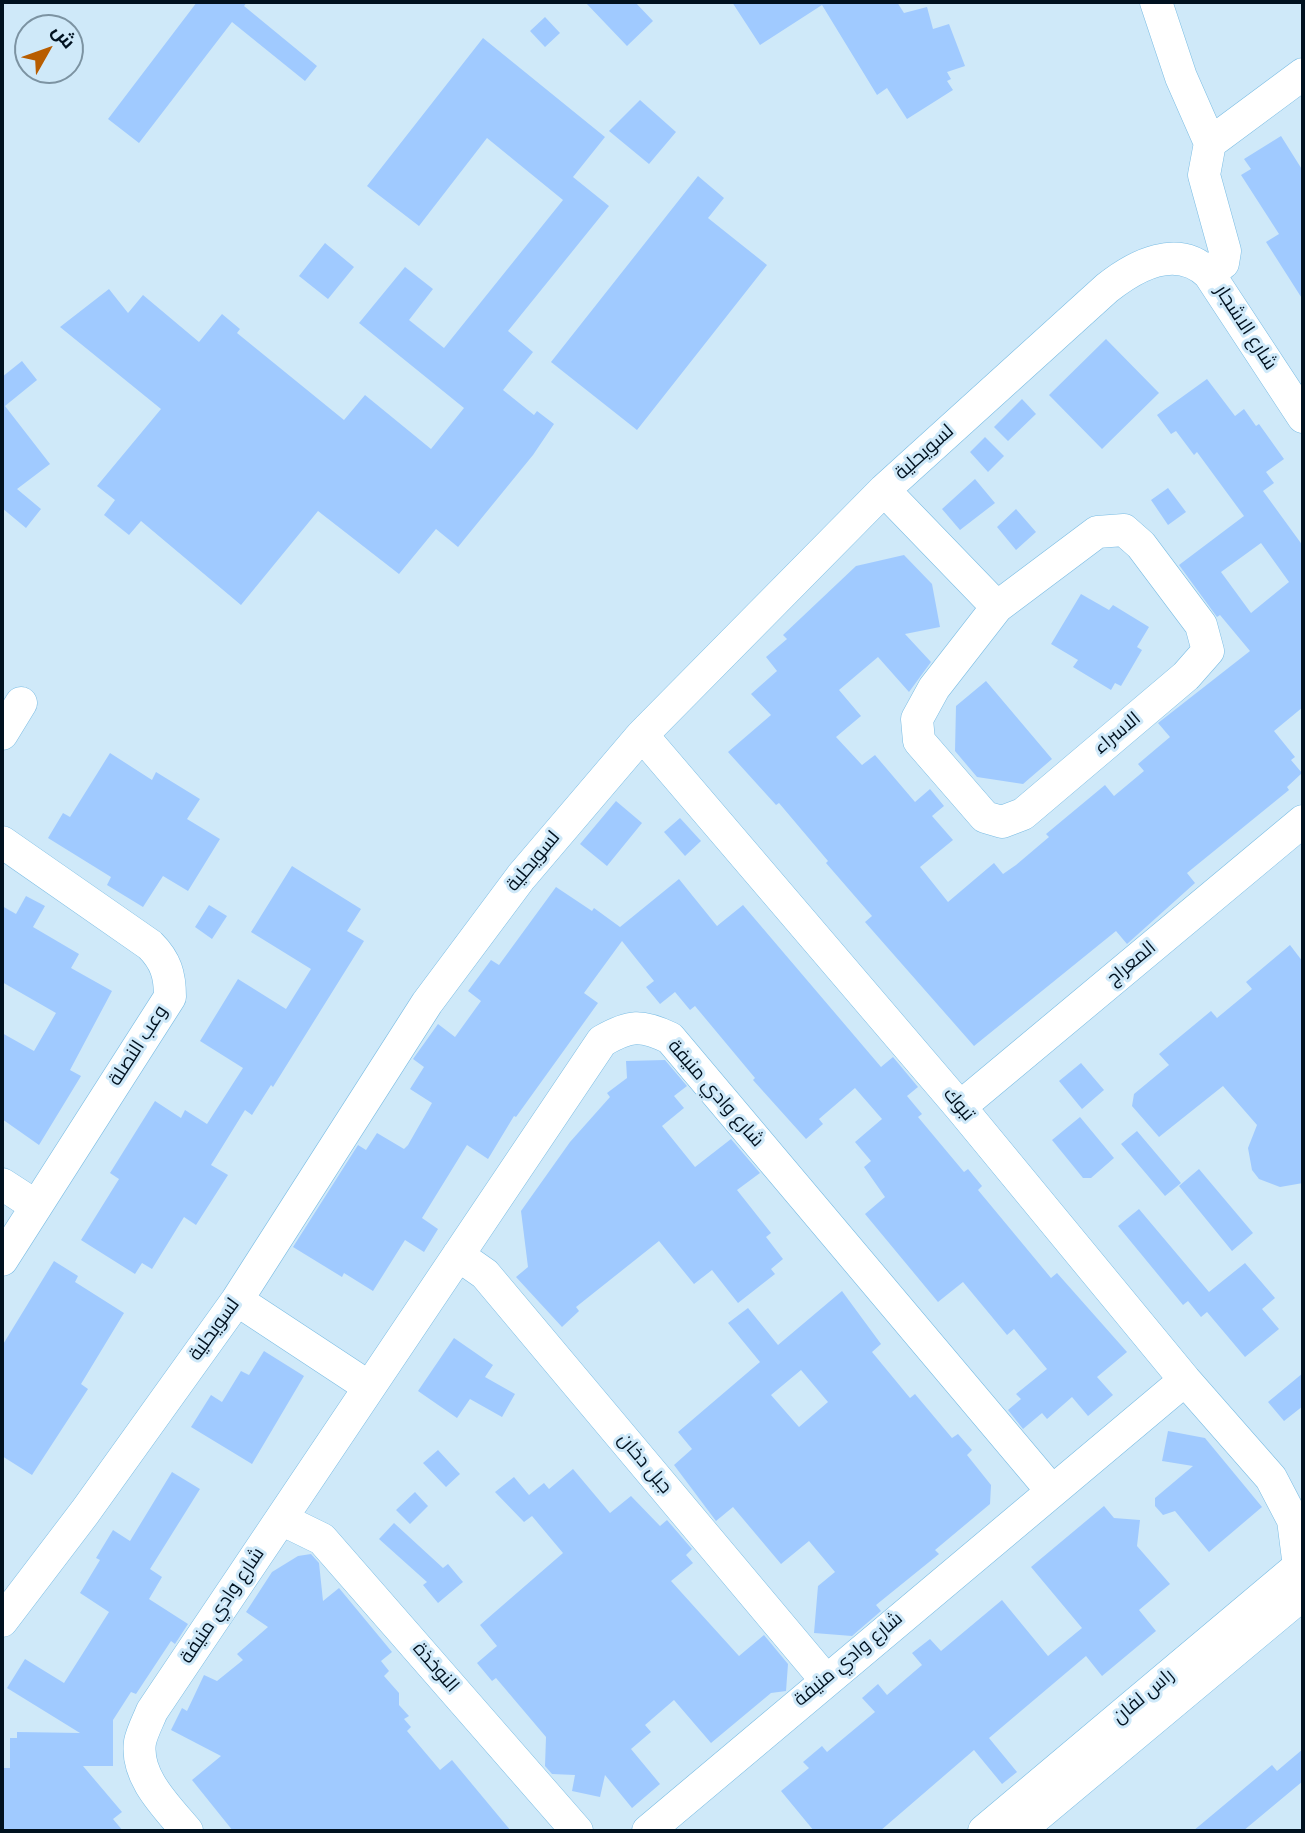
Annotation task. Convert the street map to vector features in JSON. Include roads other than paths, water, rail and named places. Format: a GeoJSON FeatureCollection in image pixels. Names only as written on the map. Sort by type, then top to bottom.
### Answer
{"type":"FeatureCollection","features":[{"type":"Feature","properties":{"kind":"street"},"geometry":{"type":"LineString","coordinates":[[1156,2],[1181,78],[1210,143],[1204,175],[1226,251],[1223,263],[1209,274]]}},
{"type":"Feature","properties":{"kind":"street"},"geometry":{"type":"LineString","coordinates":[[1210,143],[1303,74]]}},
{"type":"Feature","properties":{"kind":"street","name":"لسويحلية"},"geometry":{"type":"LineString","coordinates":[[2,1621],[85,1512],[237,1300],[427,1003],[520,877],[642,735],[884,490],[1125,274],[1140,265],[1176,259],[1194,263],[1209,274]]}},
{"type":"Feature","properties":{"kind":"street","name":"شارع الاشجار"},"geometry":{"type":"LineString","coordinates":[[1209,274],[1303,417]]}},
{"type":"Feature","properties":{"kind":"street"},"geometry":{"type":"LineString","coordinates":[[884,490],[997,607]]}},
{"type":"Feature","properties":{"kind":"street","name":"الاسراء"},"geometry":{"type":"LineString","coordinates":[[1124,530],[1141,545],[1201,625],[1208,651],[1186,676],[1023,814],[1002,822],[985,817],[919,741],[917,719],[934,688],[997,607],[1097,532],[1124,530]]}},
{"type":"Feature","properties":{"kind":"street"},"geometry":{"type":"LineString","coordinates":[[2,734],[21,703]]}},
{"type":"Feature","properties":{"kind":"street","name":"تبوك"},"geometry":{"type":"LineString","coordinates":[[642,735],[960,1107],[1185,1380],[1271,1478],[1303,1501]]}},
{"type":"Feature","properties":{"kind":"street","name":"المعراج"},"geometry":{"type":"LineString","coordinates":[[960,1107],[1303,821]]}},
{"type":"Feature","properties":{"kind":"street","name":"وعب النصلة"},"geometry":{"type":"LineString","coordinates":[[2,842],[150,945],[163,958],[170,979],[170,998],[2,1260]]}},
{"type":"Feature","properties":{"kind":"street","name":"شارع وادي منيفة"},"geometry":{"type":"LineString","coordinates":[[187,1831],[154,1791],[142,1768],[140,1742],[152,1711],[602,1041],[622,1030],[647,1027],[670,1038],[1051,1490]]}},
{"type":"Feature","properties":{"kind":"street"},"geometry":{"type":"LineString","coordinates":[[2,1184],[36,1206]]}},
{"type":"Feature","properties":{"kind":"street","name":"جبل دخان"},"geometry":{"type":"LineString","coordinates":[[458,1255],[485,1274],[825,1679]]}},
{"type":"Feature","properties":{"kind":"street"},"geometry":{"type":"LineString","coordinates":[[237,1300],[369,1387]]}},
{"type":"Feature","properties":{"kind":"street","name":"شارع وادي منيفة"},"geometry":{"type":"LineString","coordinates":[[648,1831],[825,1679],[1185,1380]]}},
{"type":"Feature","properties":{"kind":"street","name":"تبوك"},"geometry":{"type":"LineString","coordinates":[[1271,1478],[1293,1520],[1302,1575]]}},
{"type":"Feature","properties":{"kind":"street","name":"النوخذة"},"geometry":{"type":"LineString","coordinates":[[281,1519],[322,1539],[577,1831]]}},
{"type":"Feature","properties":{"kind":"street","name":"راس لفان"},"geometry":{"type":"LineString","coordinates":[[984,1831],[1302,1575]]}},
{"type":"Feature","properties":{"kind":"street","name":"راس لفان"},"geometry":{"type":"LineString","coordinates":[[1019,1831],[1302,1575]]}}]}
